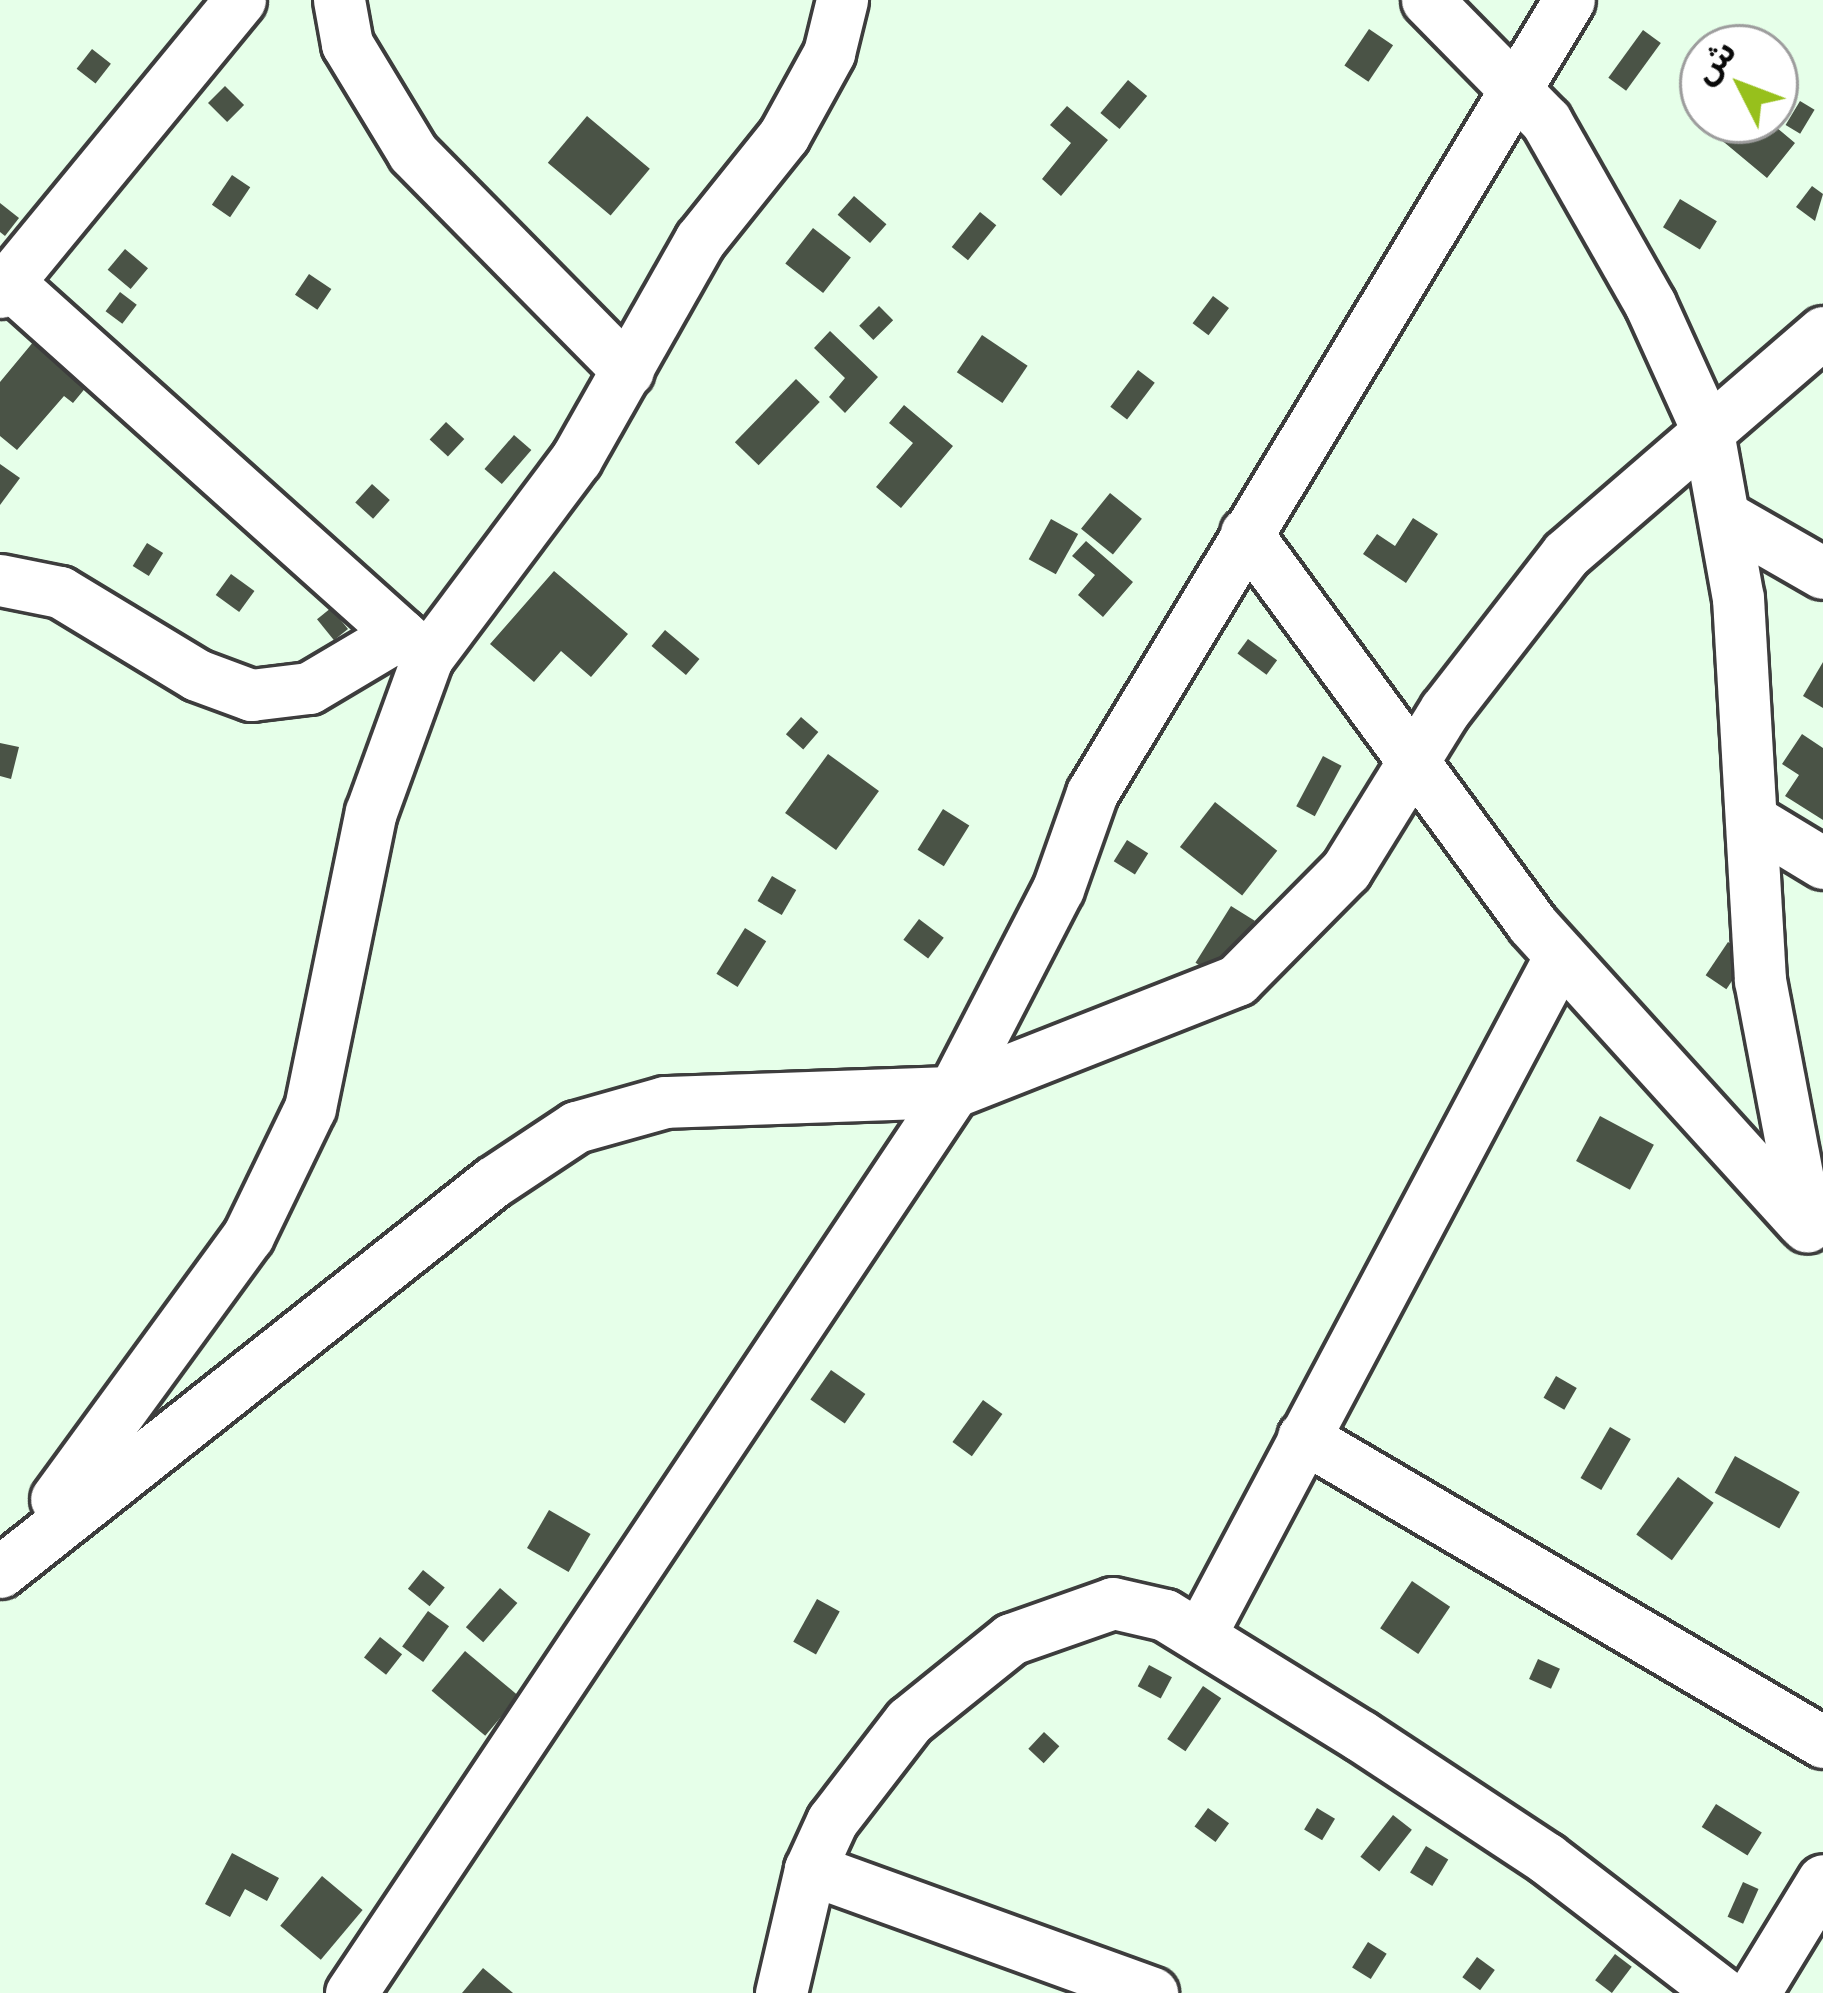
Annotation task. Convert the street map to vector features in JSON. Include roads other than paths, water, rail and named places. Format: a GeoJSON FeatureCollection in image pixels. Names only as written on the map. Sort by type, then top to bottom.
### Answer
{"type":"FeatureCollection","features":[{"type":"Feature","properties":{"kind":"street"},"geometry":{"type":"LineString","coordinates":[[240,0],[5,287],[414,646]]}},
{"type":"Feature","properties":{"kind":"street"},"geometry":{"type":"LineString","coordinates":[[339,0],[347,44],[413,153],[628,371]]}},
{"type":"Feature","properties":{"kind":"street"},"geometry":{"type":"LineString","coordinates":[[0,1571],[171,1351],[248,1236],[310,1108],[371,812],[414,646],[576,459],[700,240],[784,135],[829,53],[842,0]]}},
{"type":"Feature","properties":{"kind":"street"},"geometry":{"type":"LineString","coordinates":[[1427,0],[1520,86],[1591,191],[1708,432],[1729,519],[1760,980],[1815,1236]]}},
{"type":"Feature","properties":{"kind":"street"},"geometry":{"type":"LineString","coordinates":[[350,1993],[953,1092],[1058,890],[1092,793],[1569,0]]}},
{"type":"Feature","properties":{"kind":"street"},"geometry":{"type":"LineString","coordinates":[[0,1571],[493,1182],[576,1127],[665,1102],[953,1092],[1237,980],[1346,870],[1411,760],[1567,554],[1819,341]]}},
{"type":"Feature","properties":{"kind":"street"},"geometry":{"type":"LineString","coordinates":[[1729,519],[1823,573]]}},
{"type":"Feature","properties":{"kind":"street"},"geometry":{"type":"LineString","coordinates":[[1246,533],[1560,956],[1815,1236]]}},
{"type":"Feature","properties":{"kind":"street"},"geometry":{"type":"LineString","coordinates":[[0,580],[61,592],[197,675],[251,695],[309,688],[414,646]]}},
{"type":"Feature","properties":{"kind":"street"},"geometry":{"type":"LineString","coordinates":[[1752,820],[1823,863]]}},
{"type":"Feature","properties":{"kind":"street"},"geometry":{"type":"LineString","coordinates":[[1201,1635],[1560,956]]}},
{"type":"Feature","properties":{"kind":"street"},"geometry":{"type":"LineString","coordinates":[[1303,1437],[1823,1742]]}},
{"type":"Feature","properties":{"kind":"street"},"geometry":{"type":"LineString","coordinates":[[781,1993],[810,1869],[832,1821],[909,1721],[1011,1639],[1113,1603],[1201,1635],[1546,1858],[1721,1993]]}},
{"type":"Feature","properties":{"kind":"street"},"geometry":{"type":"LineString","coordinates":[[810,1869],[1152,1993]]}},
{"type":"Feature","properties":{"kind":"street"},"geometry":{"type":"LineString","coordinates":[[1754,1993],[1823,1880]]}}]}
